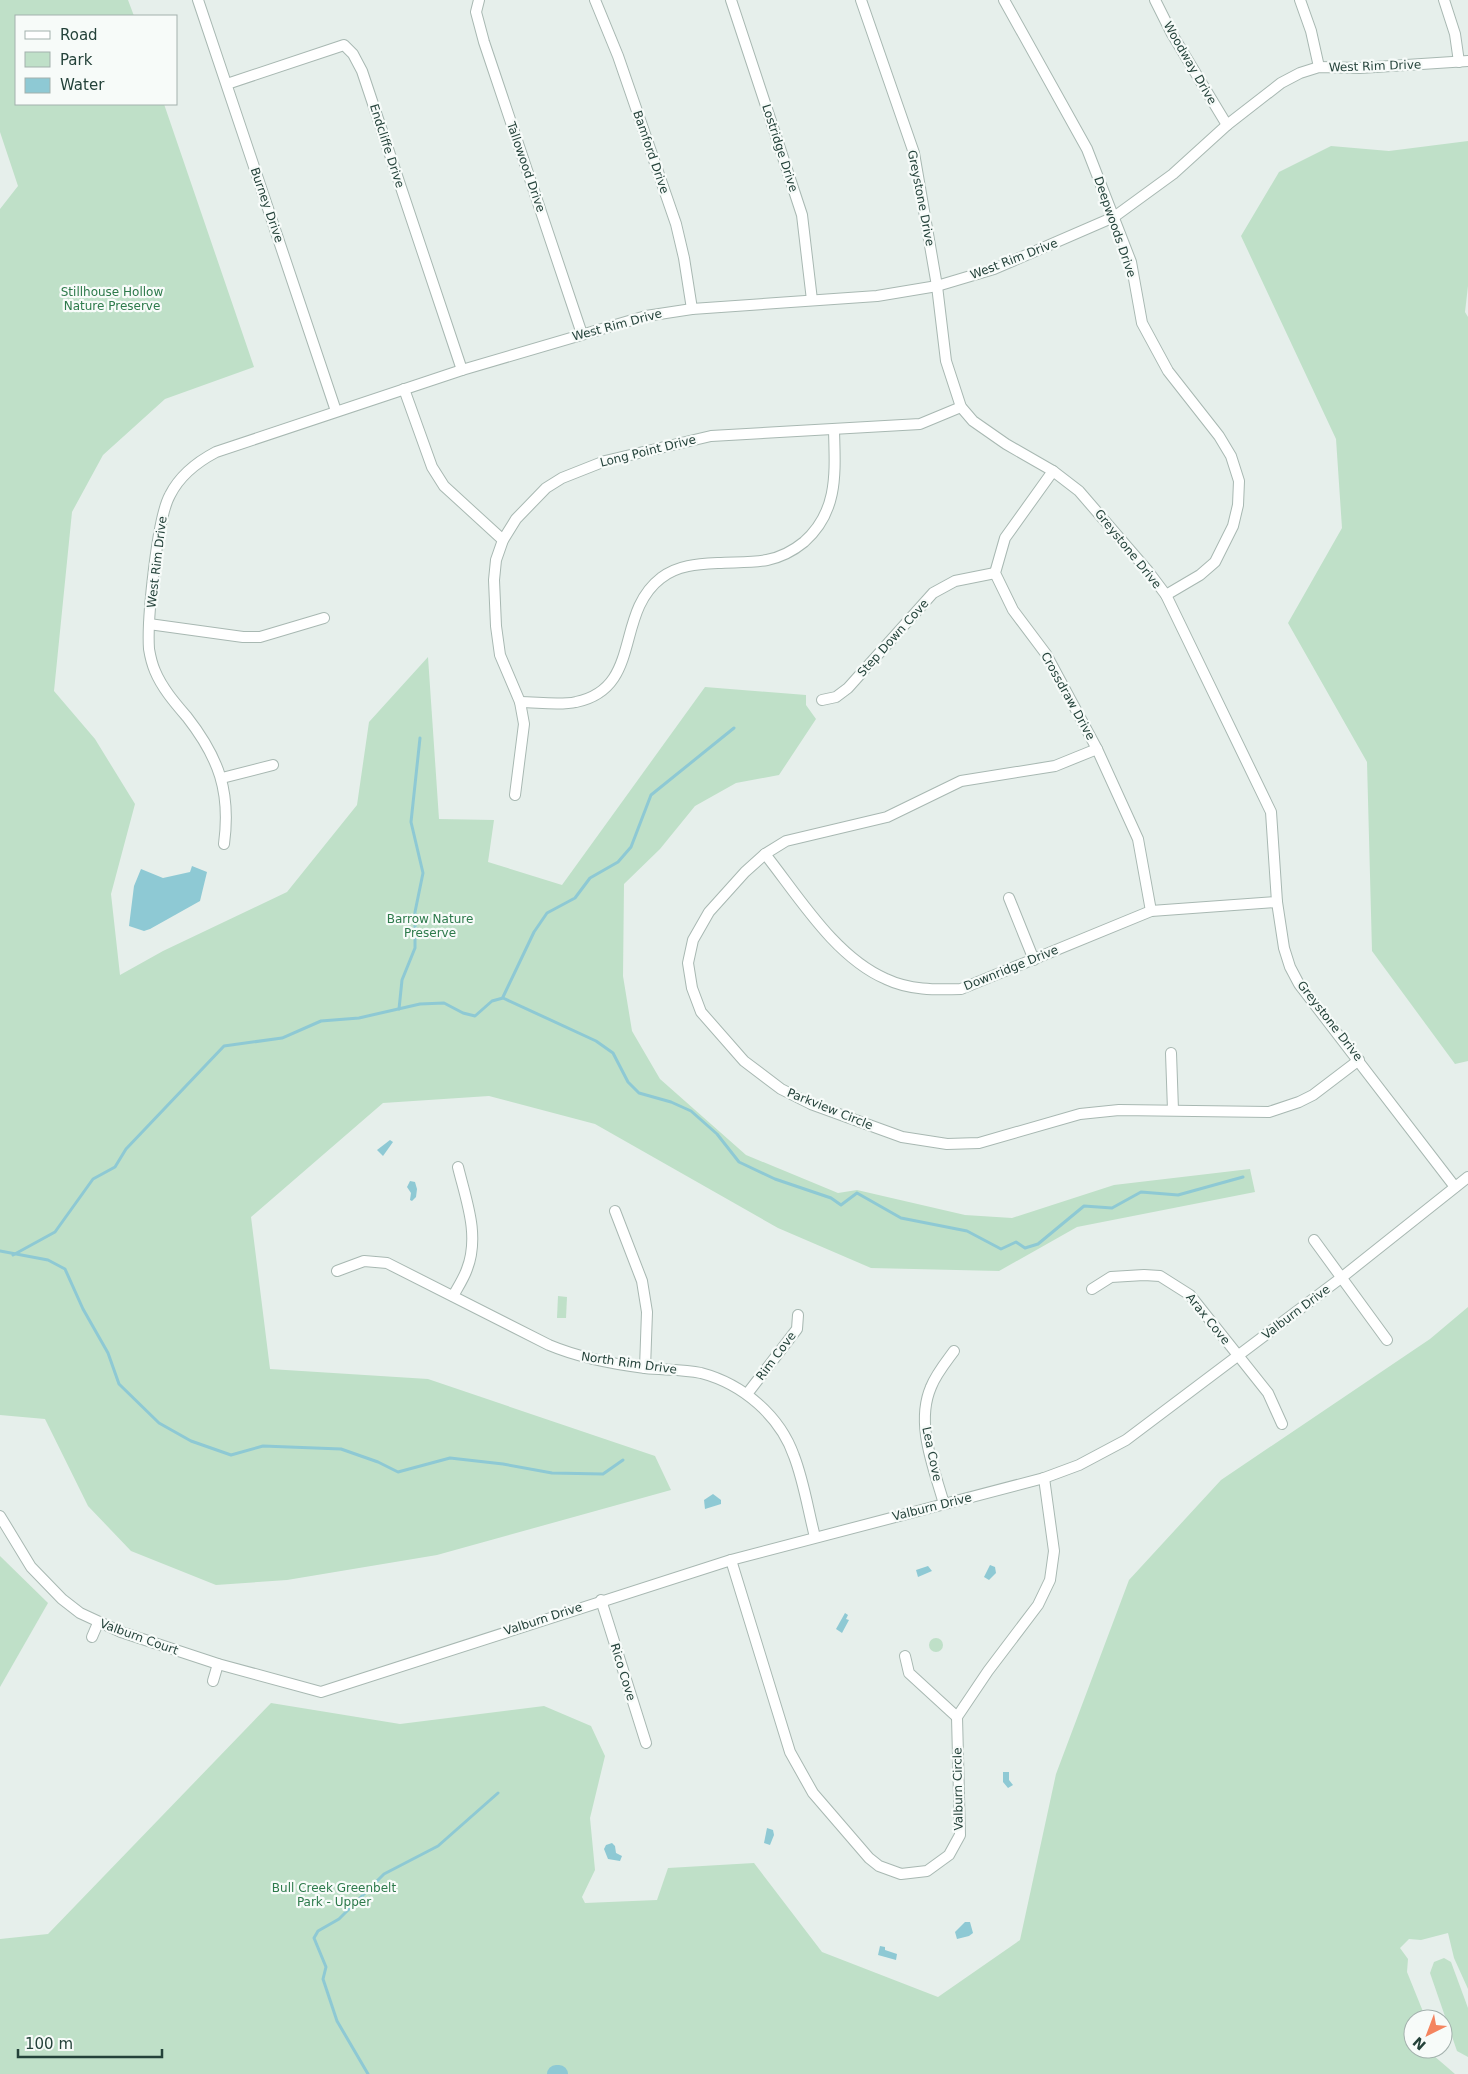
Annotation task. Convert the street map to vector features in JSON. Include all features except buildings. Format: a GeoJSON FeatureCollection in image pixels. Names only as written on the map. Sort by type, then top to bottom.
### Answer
{"type":"FeatureCollection","features":[{"type":"Feature","properties":{"kind":"street","name":"Burney Drive"},"geometry":{"type":"LineString","coordinates":[[198,0],[336,411]]}},
{"type":"Feature","properties":{"kind":"street","name":"Tallowood Drive"},"geometry":{"type":"LineString","coordinates":[[479,0],[476,12],[484,42],[582,334]]}},
{"type":"Feature","properties":{"kind":"street","name":"Bamford Drive"},"geometry":{"type":"LineString","coordinates":[[595,0],[618,56],[676,224],[684,258],[692,309]]}},
{"type":"Feature","properties":{"kind":"street","name":"Lostridge Drive"},"geometry":{"type":"LineString","coordinates":[[731,0],[802,215],[812,300]]}},
{"type":"Feature","properties":{"kind":"street","name":"Greystone Drive"},"geometry":{"type":"LineString","coordinates":[[861,0],[914,153],[937,286],[946,361],[961,407],[973,421],[1006,444],[1053,471],[1079,491],[1102,516],[1166,595],[1271,812],[1277,902],[1284,948],[1290,967],[1299,984],[1455,1187]]}},
{"type":"Feature","properties":{"kind":"street","name":"Deepwoods Drive"},"geometry":{"type":"LineString","coordinates":[[1004,0],[1074,123],[1131,262],[1142,324],[1168,371],[1219,436],[1231,456],[1239,481],[1238,505],[1233,526],[1215,562],[1166,595]]}},
{"type":"Feature","properties":{"kind":"street","name":"Woodway Drive"},"geometry":{"type":"LineString","coordinates":[[1155,0],[1172,34],[1227,125]]}},
{"type":"Feature","properties":{"kind":"street"},"geometry":{"type":"LineString","coordinates":[[1300,0],[1311,30],[1319,67]]}},
{"type":"Feature","properties":{"kind":"street"},"geometry":{"type":"LineString","coordinates":[[1444,0],[1464,61]]}},
{"type":"Feature","properties":{"kind":"street","name":"Endcliffe Drive"},"geometry":{"type":"LineString","coordinates":[[226,84],[344,45],[353,54],[362,71],[462,370]]}},
{"type":"Feature","properties":{"kind":"street","name":"West Rim Drive"},"geometry":{"type":"LineString","coordinates":[[224,844],[227,822],[226,799],[222,778],[211,752],[201,735],[163,687],[154,670],[149,650],[149,624],[163,510],[169,495],[190,468],[216,452],[336,411],[462,370],[646,316],[692,309],[877,296],[937,286],[994,269],[1114,217],[1173,174],[1227,125],[1281,83],[1300,73],[1319,67],[1360,68],[1464,61]]}},
{"type":"Feature","properties":{"kind":"street"},"geometry":{"type":"LineString","coordinates":[[404,389],[432,467],[444,486],[503,540]]}},
{"type":"Feature","properties":{"kind":"street","name":"Long Point Drive"},"geometry":{"type":"LineString","coordinates":[[515,795],[524,724],[520,702],[500,655],[496,626],[494,580],[496,560],[503,540],[516,519],[546,488],[562,478],[605,461],[711,436],[920,424],[961,407]]}},
{"type":"Feature","properties":{"kind":"street"},"geometry":{"type":"LineString","coordinates":[[520,702],[575,702],[600,692],[610,684],[625,655],[634,612],[651,585],[666,574],[680,567],[698,564],[766,560],[781,557],[796,549],[810,536],[828,511],[835,470],[834,430]]}},
{"type":"Feature","properties":{"kind":"street"},"geometry":{"type":"LineString","coordinates":[[995,573],[998,555],[1005,538],[1053,471]]}},
{"type":"Feature","properties":{"kind":"street","name":"Step Down Cove"},"geometry":{"type":"LineString","coordinates":[[822,700],[836,697],[848,688],[933,593],[955,581],[995,573]]}},
{"type":"Feature","properties":{"kind":"street","name":"Crossdraw Drive"},"geometry":{"type":"LineString","coordinates":[[995,573],[1013,610],[1046,654],[1097,749],[1138,839],[1151,911]]}},
{"type":"Feature","properties":{"kind":"street"},"geometry":{"type":"LineString","coordinates":[[149,624],[243,637],[260,637],[324,618]]}},
{"type":"Feature","properties":{"kind":"street","name":"Parkview Circle"},"geometry":{"type":"LineString","coordinates":[[1097,749],[1055,766],[961,780],[881,820],[786,841],[765,854],[744,872],[709,912],[693,940],[688,963],[692,988],[701,1012],[744,1060],[781,1090],[811,1104],[902,1137],[947,1144],[979,1143],[1080,1114],[1119,1110],[1249,1113],[1284,1108],[1313,1095],[1359,1060]]}},
{"type":"Feature","properties":{"kind":"street"},"geometry":{"type":"LineString","coordinates":[[222,778],[273,765]]}},
{"type":"Feature","properties":{"kind":"street","name":"Downridge Drive"},"geometry":{"type":"LineString","coordinates":[[765,854],[838,946],[864,968],[887,980],[932,990],[960,989],[1034,960],[1119,922],[1151,911],[1277,902]]}},
{"type":"Feature","properties":{"kind":"street"},"geometry":{"type":"LineString","coordinates":[[1009,898],[1034,960]]}},
{"type":"Feature","properties":{"kind":"street"},"geometry":{"type":"LineString","coordinates":[[1171,1053],[1173,1110]]}},
{"type":"Feature","properties":{"kind":"street"},"geometry":{"type":"LineString","coordinates":[[453,1296],[467,1268],[472,1248],[473,1226],[458,1167]]}},
{"type":"Feature","properties":{"kind":"street","name":"Valburn Drive"},"geometry":{"type":"LineString","coordinates":[[321,1692],[601,1600],[732,1560],[1044,1478],[1079,1465],[1126,1440],[1239,1356],[1468,1177]]}},
{"type":"Feature","properties":{"kind":"street"},"geometry":{"type":"LineString","coordinates":[[615,1211],[642,1281],[647,1312],[644,1368]]}},
{"type":"Feature","properties":{"kind":"street"},"geometry":{"type":"LineString","coordinates":[[1314,1240],[1387,1340]]}},
{"type":"Feature","properties":{"kind":"street","name":"North Rim Drive"},"geometry":{"type":"LineString","coordinates":[[337,1271],[364,1261],[387,1262],[549,1345],[575,1356],[644,1368],[700,1373],[722,1380],[747,1394],[772,1416],[786,1438],[794,1456],[815,1537]]}},
{"type":"Feature","properties":{"kind":"street","name":"Arax Cove"},"geometry":{"type":"LineString","coordinates":[[1092,1289],[1111,1277],[1160,1276],[1190,1295],[1268,1393],[1282,1424]]}},
{"type":"Feature","properties":{"kind":"street","name":"Rim Cove"},"geometry":{"type":"LineString","coordinates":[[747,1394],[797,1329],[798,1315]]}},
{"type":"Feature","properties":{"kind":"street","name":"Lea Cove"},"geometry":{"type":"LineString","coordinates":[[944,1504],[925,1432],[925,1408],[930,1388],[954,1351]]}},
{"type":"Feature","properties":{"kind":"street"},"geometry":{"type":"LineString","coordinates":[[905,1656],[909,1673],[957,1716],[1038,1605],[1050,1580],[1054,1551],[1044,1478]]}},
{"type":"Feature","properties":{"kind":"street","name":"Valburn Court"},"geometry":{"type":"LineString","coordinates":[[0,1516],[31,1567],[80,1613],[98,1623],[218,1664],[321,1692]]}},
{"type":"Feature","properties":{"kind":"street","name":"Valburn Circle"},"geometry":{"type":"LineString","coordinates":[[732,1560],[790,1752],[813,1793],[869,1858],[879,1866],[901,1874],[927,1871],[949,1855],[960,1835],[957,1716]]}},
{"type":"Feature","properties":{"kind":"street","name":"Rico Cove"},"geometry":{"type":"LineString","coordinates":[[601,1600],[646,1743]]}},
{"type":"Feature","properties":{"kind":"street"},"geometry":{"type":"LineString","coordinates":[[92,1637],[98,1623]]}},
{"type":"Feature","properties":{"kind":"street"},"geometry":{"type":"LineString","coordinates":[[213,1681],[218,1664]]}},
{"type":"Feature","properties":{"kind":"green space"},"geometry":{"type":"Polygon","coordinates":[[[0,0],[128,0],[134,15],[15,15],[15,105],[164,105],[254,367],[165,399],[103,455],[72,512],[54,691],[95,739],[135,804],[111,894],[120,975],[163,951],[287,892],[357,805],[369,722],[428,657],[439,819],[494,820],[488,862],[562,885],[705,687],[806,695],[806,705],[816,719],[779,775],[736,783],[695,806],[660,849],[624,884],[623,976],[632,1031],[660,1079],[746,1155],[838,1193],[857,1190],[965,1215],[1012,1218],[1114,1185],[1250,1169],[1255,1192],[1077,1227],[999,1271],[871,1268],[778,1228],[595,1124],[489,1096],[383,1103],[251,1217],[270,1369],[428,1379],[655,1456],[671,1490],[437,1555],[287,1580],[216,1585],[131,1551],[88,1506],[45,1419],[0,1415],[0,209],[18,186],[0,132],[0,0]]]}},
{"type":"Feature","properties":{"kind":"green space"},"geometry":{"type":"Polygon","coordinates":[[[1468,141],[1468,286],[1465,312],[1468,317],[1468,1061],[1455,1064],[1372,951],[1367,762],[1288,623],[1342,528],[1336,439],[1241,236],[1279,172],[1331,146],[1389,151],[1468,141]]]}},
{"type":"Feature","properties":{"kind":"green space"},"geometry":{"type":"Polygon","coordinates":[[[558,1296],[567,1297],[566,1318],[557,1318],[558,1296]]]}},
{"type":"Feature","properties":{"kind":"green space","name":"Bull Creek Greenbelt Park - Upper"},"geometry":{"type":"Polygon","coordinates":[[[1468,1307],[1468,1989],[1454,1958],[1448,1933],[1421,1940],[1409,1939],[1400,1948],[1408,1959],[1407,1972],[1422,2009],[1403,2009],[1403,2059],[1438,2059],[1455,2074],[0,2074],[0,1939],[48,1934],[271,1703],[400,1724],[544,1706],[591,1726],[605,1756],[590,1818],[595,1870],[582,1897],[585,1903],[657,1900],[668,1868],[754,1863],[822,1952],[938,1997],[1020,1940],[1056,1774],[1129,1580],[1221,1480],[1430,1339],[1468,1307]]]}},
{"type":"Feature","properties":{"kind":"green space"},"geometry":{"type":"Polygon","coordinates":[[[0,1556],[48,1603],[0,1687],[0,1556]]]}},
{"type":"Feature","properties":{"kind":"green space"},"geometry":{"type":"Polygon","coordinates":[[[936,1638],[941,1640],[943,1645],[941,1650],[936,1652],[931,1650],[929,1645],[931,1640],[936,1638]]]}},
{"type":"Feature","properties":{"kind":"green space"},"geometry":{"type":"Polygon","coordinates":[[[1444,1958],[1451,1962],[1468,2008],[1468,2057],[1457,2051],[1453,2039],[1453,2009],[1442,2009],[1430,1973],[1434,1962],[1444,1958]]]}},
{"type":"Feature","properties":{"kind":"water"},"geometry":{"type":"Polygon","coordinates":[[[192,866],[207,872],[200,901],[150,929],[144,931],[129,926],[134,886],[141,869],[163,878],[190,872],[192,866]]]}},
{"type":"Feature","properties":{"kind":"water"},"geometry":{"type":"Polygon","coordinates":[[[390,1140],[393,1142],[383,1156],[377,1150],[390,1140]]]}},
{"type":"Feature","properties":{"kind":"water"},"geometry":{"type":"Polygon","coordinates":[[[410,1181],[415,1182],[417,1189],[416,1197],[412,1201],[410,1200],[411,1193],[407,1187],[410,1181]]]}},
{"type":"Feature","properties":{"kind":"water"},"geometry":{"type":"Polygon","coordinates":[[[713,1494],[721,1500],[721,1504],[705,1509],[704,1500],[713,1494]]]}},
{"type":"Feature","properties":{"kind":"water"},"geometry":{"type":"Polygon","coordinates":[[[990,1565],[995,1567],[996,1573],[989,1580],[984,1577],[990,1565]]]}},
{"type":"Feature","properties":{"kind":"water"},"geometry":{"type":"Polygon","coordinates":[[[928,1566],[932,1571],[918,1577],[916,1570],[928,1566]]]}},
{"type":"Feature","properties":{"kind":"water"},"geometry":{"type":"Polygon","coordinates":[[[845,1613],[848,1615],[846,1619],[849,1620],[842,1633],[836,1629],[845,1613]]]}},
{"type":"Feature","properties":{"kind":"water"},"geometry":{"type":"Polygon","coordinates":[[[1003,1772],[1009,1772],[1009,1780],[1013,1785],[1008,1788],[1003,1782],[1003,1772]]]}},
{"type":"Feature","properties":{"kind":"water"},"geometry":{"type":"Polygon","coordinates":[[[767,1828],[773,1830],[774,1835],[770,1845],[764,1843],[767,1828]]]}},
{"type":"Feature","properties":{"kind":"water"},"geometry":{"type":"Polygon","coordinates":[[[612,1843],[615,1846],[616,1853],[622,1856],[620,1861],[608,1859],[604,1849],[606,1845],[612,1843]]]}},
{"type":"Feature","properties":{"kind":"water"},"geometry":{"type":"Polygon","coordinates":[[[965,1922],[970,1922],[973,1933],[957,1939],[955,1932],[965,1922]]]}},
{"type":"Feature","properties":{"kind":"water"},"geometry":{"type":"Polygon","coordinates":[[[880,1946],[897,1954],[896,1960],[878,1955],[880,1946]]]}},
{"type":"Feature","properties":{"kind":"waterway"},"geometry":{"type":"LineString","coordinates":[[503,997],[534,932],[547,913],[575,898],[590,878],[618,862],[631,847],[651,795],[734,728]]}},
{"type":"Feature","properties":{"kind":"waterway"},"geometry":{"type":"LineString","coordinates":[[399,1009],[402,980],[415,948],[415,912],[423,873],[411,822],[420,738]]}},
{"type":"Feature","properties":{"kind":"waterway"},"geometry":{"type":"LineString","coordinates":[[13,1255],[55,1232],[93,1179],[115,1167],[126,1149],[224,1046],[282,1038],[321,1021],[359,1018],[420,1004],[444,1003],[463,1013],[475,1016],[492,1001],[503,998],[596,1041],[613,1053],[628,1082],[639,1093],[671,1102],[691,1111],[717,1134],[739,1162],[775,1179],[831,1198],[841,1205],[857,1193],[901,1218],[967,1231],[1001,1249],[1016,1242],[1025,1248],[1038,1244],[1084,1206],[1112,1208],[1141,1192],[1178,1195],[1243,1177]]}},
{"type":"Feature","properties":{"kind":"waterway"},"geometry":{"type":"LineString","coordinates":[[0,1251],[48,1260],[65,1269],[83,1309],[108,1353],[119,1384],[159,1423],[191,1441],[231,1455],[263,1446],[341,1449],[378,1462],[398,1472],[450,1458],[503,1464],[552,1473],[603,1474],[623,1460]]}},
{"type":"Feature","properties":{"kind":"waterway"},"geometry":{"type":"LineString","coordinates":[[368,2074],[337,2021],[323,1979],[326,1967],[314,1938],[318,1931],[339,1919],[384,1874],[438,1846],[498,1793]]}},
{"type":"Feature","properties":{"kind":"park label","name":"Stillhouse Hollow Nature Preserve"},"geometry":{"type":"Point","coordinates":[112,299]}},
{"type":"Feature","properties":{"kind":"park label","name":"Barrow Nature Preserve"},"geometry":{"type":"Point","coordinates":[430,926]}}]}
